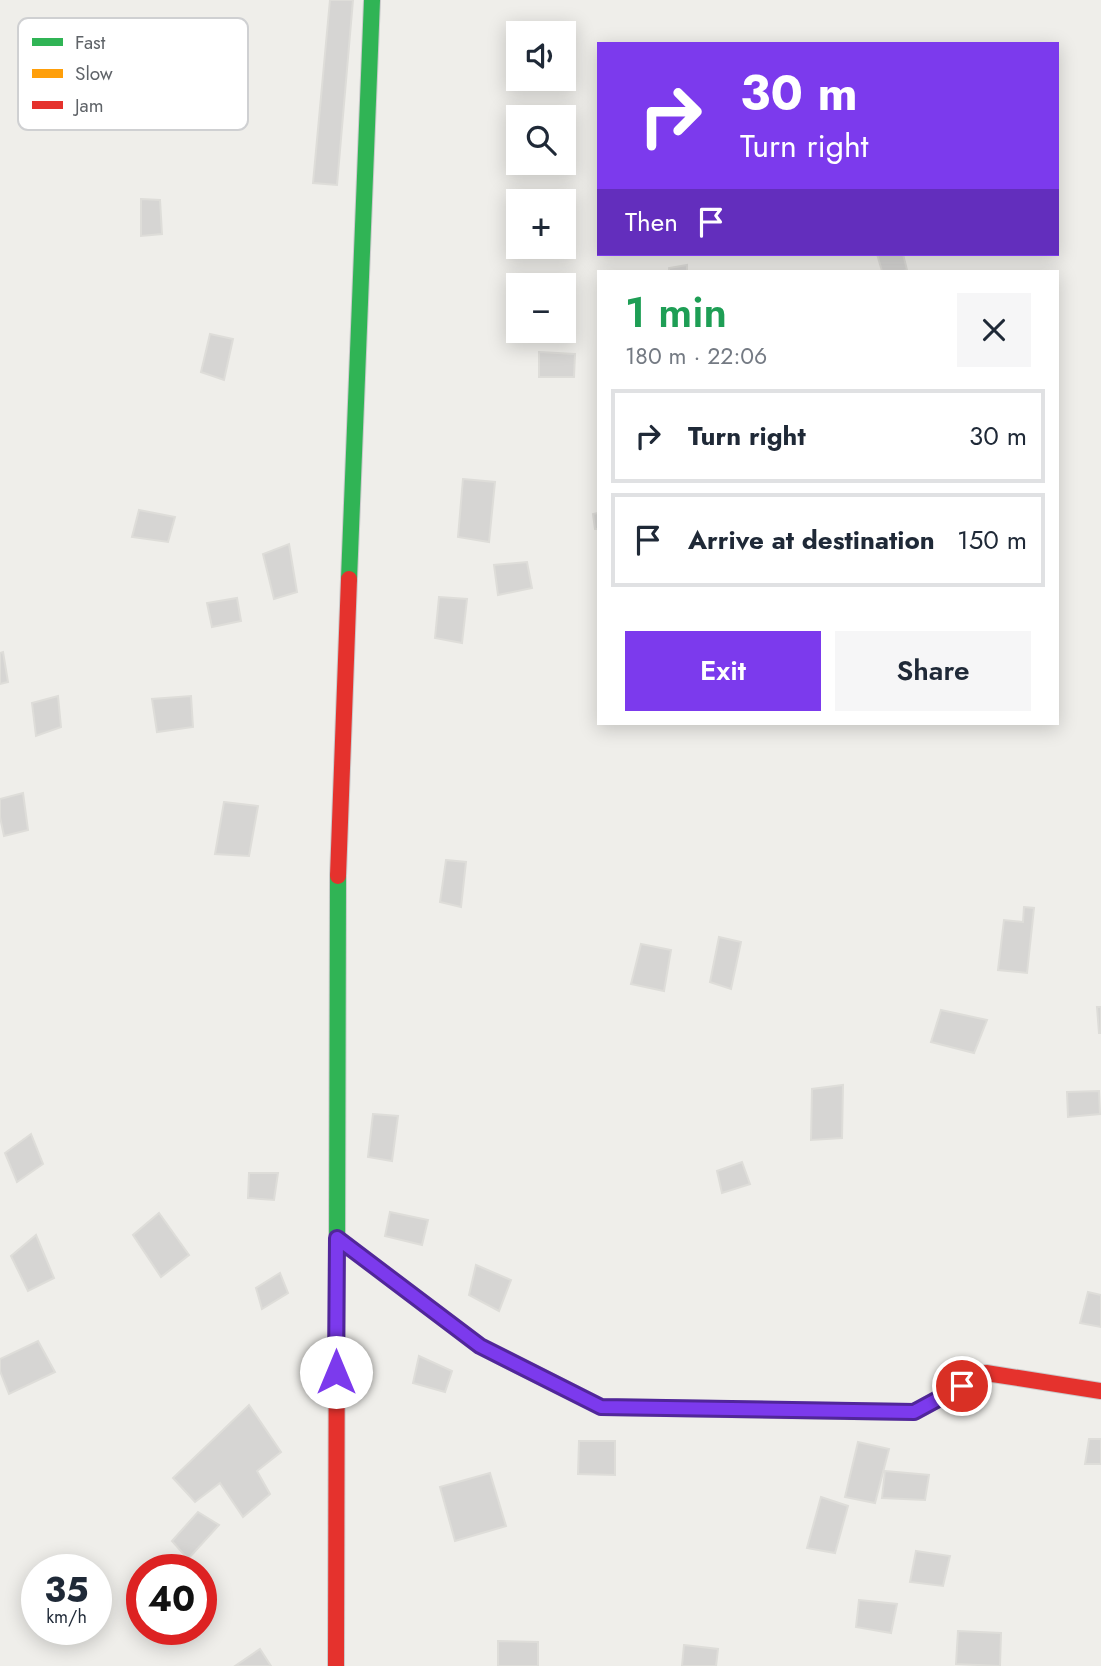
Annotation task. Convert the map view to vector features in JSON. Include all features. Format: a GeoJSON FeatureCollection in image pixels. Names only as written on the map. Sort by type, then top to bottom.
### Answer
{"type":"FeatureCollection","features":[{"type":"Feature","properties":{"kind":"street"},"geometry":{"type":"LineString","coordinates":[[335,1666],[338,844],[372,0]]}},
{"type":"Feature","properties":{"kind":"street"},"geometry":{"type":"LineString","coordinates":[[337,1238],[480,1346],[601,1407],[914,1412],[986,1373],[1101,1391]]}},
{"type":"Feature","properties":{"kind":"building"},"geometry":{"type":"Polygon","coordinates":[[[330,0],[353,0],[337,185],[313,183],[330,0]]]}},
{"type":"Feature","properties":{"kind":"building"},"geometry":{"type":"Polygon","coordinates":[[[141,199],[160,200],[162,234],[141,236],[141,199]]]}},
{"type":"Feature","properties":{"kind":"building"},"geometry":{"type":"Polygon","coordinates":[[[878,256],[904,256],[907,270],[882,270],[878,256]]]}},
{"type":"Feature","properties":{"kind":"building"},"geometry":{"type":"Polygon","coordinates":[[[687,265],[687,270],[669,268],[687,265]]]}},
{"type":"Feature","properties":{"kind":"building"},"geometry":{"type":"Polygon","coordinates":[[[210,334],[233,339],[224,380],[201,372],[210,334]]]}},
{"type":"Feature","properties":{"kind":"building"},"geometry":{"type":"Polygon","coordinates":[[[539,352],[575,354],[574,377],[539,377],[539,352]]]}},
{"type":"Feature","properties":{"kind":"building"},"geometry":{"type":"Polygon","coordinates":[[[463,479],[495,482],[489,542],[458,537],[463,479]]]}},
{"type":"Feature","properties":{"kind":"building"},"geometry":{"type":"Polygon","coordinates":[[[139,510],[175,517],[168,542],[132,537],[139,510]]]}},
{"type":"Feature","properties":{"kind":"building"},"geometry":{"type":"Polygon","coordinates":[[[597,513],[597,529],[595,529],[593,514],[597,513]]]}},
{"type":"Feature","properties":{"kind":"building"},"geometry":{"type":"Polygon","coordinates":[[[289,544],[297,592],[274,599],[263,554],[289,544]]]}},
{"type":"Feature","properties":{"kind":"building"},"geometry":{"type":"Polygon","coordinates":[[[527,562],[532,588],[498,595],[494,565],[527,562]]]}},
{"type":"Feature","properties":{"kind":"building"},"geometry":{"type":"Polygon","coordinates":[[[439,597],[467,599],[462,643],[435,638],[439,597]]]}},
{"type":"Feature","properties":{"kind":"building"},"geometry":{"type":"Polygon","coordinates":[[[237,598],[241,621],[212,627],[207,603],[237,598]]]}},
{"type":"Feature","properties":{"kind":"building"},"geometry":{"type":"Polygon","coordinates":[[[3,652],[8,682],[0,684],[0,653],[3,652]]]}},
{"type":"Feature","properties":{"kind":"building"},"geometry":{"type":"Polygon","coordinates":[[[58,696],[61,727],[36,736],[32,703],[58,696]]]}},
{"type":"Feature","properties":{"kind":"building"},"geometry":{"type":"Polygon","coordinates":[[[191,696],[193,727],[157,732],[152,699],[191,696]]]}},
{"type":"Feature","properties":{"kind":"building"},"geometry":{"type":"Polygon","coordinates":[[[23,793],[28,830],[4,836],[0,799],[23,793]]]}},
{"type":"Feature","properties":{"kind":"building"},"geometry":{"type":"Polygon","coordinates":[[[224,802],[258,806],[249,856],[215,854],[224,802]]]}},
{"type":"Feature","properties":{"kind":"building"},"geometry":{"type":"Polygon","coordinates":[[[446,860],[466,862],[461,907],[440,902],[446,860]]]}},
{"type":"Feature","properties":{"kind":"building"},"geometry":{"type":"Polygon","coordinates":[[[1024,907],[1034,908],[1027,973],[998,970],[1004,920],[1023,922],[1024,907]]]}},
{"type":"Feature","properties":{"kind":"building"},"geometry":{"type":"Polygon","coordinates":[[[719,937],[741,942],[731,989],[710,982],[719,937]]]}},
{"type":"Feature","properties":{"kind":"building"},"geometry":{"type":"Polygon","coordinates":[[[641,944],[671,950],[664,991],[631,984],[641,944]]]}},
{"type":"Feature","properties":{"kind":"building"},"geometry":{"type":"Polygon","coordinates":[[[1097,1007],[1101,1007],[1101,1033],[1099,1033],[1097,1007]]]}},
{"type":"Feature","properties":{"kind":"building"},"geometry":{"type":"Polygon","coordinates":[[[941,1010],[987,1020],[974,1053],[931,1042],[941,1010]]]}},
{"type":"Feature","properties":{"kind":"building"},"geometry":{"type":"Polygon","coordinates":[[[843,1085],[842,1138],[811,1140],[812,1089],[843,1085]]]}},
{"type":"Feature","properties":{"kind":"building"},"geometry":{"type":"Polygon","coordinates":[[[1099,1091],[1100,1114],[1068,1117],[1067,1092],[1099,1091]]]}},
{"type":"Feature","properties":{"kind":"building"},"geometry":{"type":"Polygon","coordinates":[[[373,1114],[398,1116],[392,1161],[368,1157],[373,1114]]]}},
{"type":"Feature","properties":{"kind":"building"},"geometry":{"type":"Polygon","coordinates":[[[31,1134],[43,1164],[17,1182],[5,1153],[31,1134]]]}},
{"type":"Feature","properties":{"kind":"building"},"geometry":{"type":"Polygon","coordinates":[[[742,1162],[750,1184],[722,1193],[717,1171],[742,1162]]]}},
{"type":"Feature","properties":{"kind":"building"},"geometry":{"type":"Polygon","coordinates":[[[249,1173],[278,1173],[274,1200],[248,1198],[249,1173]]]}},
{"type":"Feature","properties":{"kind":"building"},"geometry":{"type":"Polygon","coordinates":[[[390,1212],[428,1220],[422,1245],[385,1236],[390,1212]]]}},
{"type":"Feature","properties":{"kind":"building"},"geometry":{"type":"Polygon","coordinates":[[[159,1213],[189,1255],[161,1277],[133,1235],[159,1213]]]}},
{"type":"Feature","properties":{"kind":"building"},"geometry":{"type":"Polygon","coordinates":[[[36,1235],[54,1278],[28,1291],[11,1256],[36,1235]]]}},
{"type":"Feature","properties":{"kind":"building"},"geometry":{"type":"Polygon","coordinates":[[[476,1265],[511,1280],[499,1311],[469,1295],[476,1265]]]}},
{"type":"Feature","properties":{"kind":"building"},"geometry":{"type":"Polygon","coordinates":[[[280,1273],[288,1293],[262,1309],[256,1288],[280,1273]]]}},
{"type":"Feature","properties":{"kind":"building"},"geometry":{"type":"Polygon","coordinates":[[[1088,1292],[1101,1295],[1101,1327],[1080,1323],[1088,1292]]]}},
{"type":"Feature","properties":{"kind":"building"},"geometry":{"type":"Polygon","coordinates":[[[38,1341],[55,1372],[9,1394],[0,1371],[0,1359],[38,1341]]]}},
{"type":"Feature","properties":{"kind":"building"},"geometry":{"type":"Polygon","coordinates":[[[419,1356],[452,1371],[445,1392],[413,1383],[419,1356]]]}},
{"type":"Feature","properties":{"kind":"building"},"geometry":{"type":"Polygon","coordinates":[[[249,1405],[281,1452],[257,1471],[270,1494],[243,1517],[220,1483],[195,1502],[173,1478],[249,1405]]]}},
{"type":"Feature","properties":{"kind":"building"},"geometry":{"type":"Polygon","coordinates":[[[1089,1439],[1101,1439],[1101,1464],[1085,1464],[1089,1439]]]}},
{"type":"Feature","properties":{"kind":"building"},"geometry":{"type":"Polygon","coordinates":[[[579,1441],[615,1441],[615,1475],[578,1474],[579,1441]]]}},
{"type":"Feature","properties":{"kind":"building"},"geometry":{"type":"Polygon","coordinates":[[[858,1442],[889,1449],[875,1503],[845,1497],[858,1442]]]}},
{"type":"Feature","properties":{"kind":"building"},"geometry":{"type":"Polygon","coordinates":[[[885,1471],[929,1475],[925,1500],[882,1498],[885,1471]]]}},
{"type":"Feature","properties":{"kind":"building"},"geometry":{"type":"Polygon","coordinates":[[[490,1473],[506,1526],[455,1541],[440,1487],[490,1473]]]}},
{"type":"Feature","properties":{"kind":"building"},"geometry":{"type":"Polygon","coordinates":[[[821,1497],[848,1506],[835,1553],[807,1548],[821,1497]]]}},
{"type":"Feature","properties":{"kind":"building"},"geometry":{"type":"Polygon","coordinates":[[[198,1512],[219,1525],[193,1554],[184,1554],[172,1541],[198,1512]]]}},
{"type":"Feature","properties":{"kind":"building"},"geometry":{"type":"Polygon","coordinates":[[[916,1551],[950,1556],[943,1586],[910,1582],[916,1551]]]}},
{"type":"Feature","properties":{"kind":"building"},"geometry":{"type":"Polygon","coordinates":[[[859,1600],[897,1604],[891,1633],[856,1627],[859,1600]]]}},
{"type":"Feature","properties":{"kind":"building"},"geometry":{"type":"Polygon","coordinates":[[[958,1631],[1001,1633],[1000,1666],[956,1664],[958,1631]]]}},
{"type":"Feature","properties":{"kind":"building"},"geometry":{"type":"Polygon","coordinates":[[[498,1641],[538,1642],[538,1666],[498,1666],[498,1641]]]}},
{"type":"Feature","properties":{"kind":"building"},"geometry":{"type":"Polygon","coordinates":[[[684,1645],[718,1649],[716,1666],[682,1666],[684,1645]]]}},
{"type":"Feature","properties":{"kind":"building"},"geometry":{"type":"Polygon","coordinates":[[[260,1649],[271,1666],[235,1666],[260,1649]]]}},
{"type":"Feature","properties":{"kind":"traffic: fast"},"geometry":{"type":"LineString","coordinates":[[349,579],[372,0]]}},
{"type":"Feature","properties":{"kind":"traffic: fast"},"geometry":{"type":"LineString","coordinates":[[337,1258],[338,876]]}},
{"type":"Feature","properties":{"kind":"traffic: slow"},"geometry":{"type":"LineString","coordinates":[[337,1238],[480,1346],[601,1407],[773,1410]]}},
{"type":"Feature","properties":{"kind":"traffic: jam"},"geometry":{"type":"LineString","coordinates":[[338,876],[349,579]]}},
{"type":"Feature","properties":{"kind":"traffic: jam"},"geometry":{"type":"LineString","coordinates":[[336,1666],[337,1258]]}},
{"type":"Feature","properties":{"kind":"traffic: jam"},"geometry":{"type":"LineString","coordinates":[[773,1410],[914,1412],[986,1373],[1101,1391]]}},
{"type":"Feature","properties":{"kind":"route"},"geometry":{"type":"LineString","coordinates":[[336,1372],[337,1238],[480,1346],[601,1407],[914,1412],[962,1386]]}}]}
